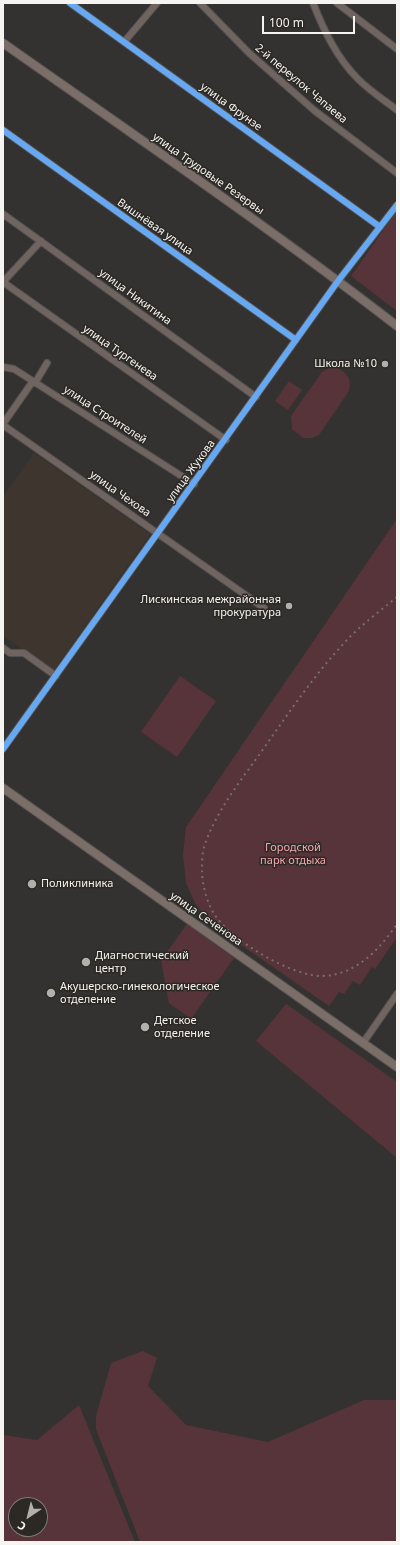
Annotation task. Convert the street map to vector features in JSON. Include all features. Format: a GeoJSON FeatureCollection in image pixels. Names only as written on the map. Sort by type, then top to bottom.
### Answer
{"type":"FeatureCollection","features":[{"type":"Feature","properties":{"kind":"main road","name":"улица Трудовые Резервы"},"geometry":{"type":"LineString","coordinates":[[3,43],[338,281],[397,326]]}},
{"type":"Feature","properties":{"kind":"main road","name":"улица Сеченова"},"geometry":{"type":"LineString","coordinates":[[3,788],[397,1067]]}},
{"type":"Feature","properties":{"kind":"street","name":"улица Фрунзе"},"geometry":{"type":"LineString","coordinates":[[70,3],[380,227]]}},
{"type":"Feature","properties":{"kind":"street"},"geometry":{"type":"LineString","coordinates":[[124,42],[158,3]]}},
{"type":"Feature","properties":{"kind":"street","name":"2-й переулок Чапаева"},"geometry":{"type":"LineString","coordinates":[[200,3],[249,53],[315,111],[397,173]]}},
{"type":"Feature","properties":{"kind":"street"},"geometry":{"type":"LineString","coordinates":[[313,3],[331,43],[344,64],[359,80],[397,110]]}},
{"type":"Feature","properties":{"kind":"street"},"geometry":{"type":"LineString","coordinates":[[337,3],[397,49]]}},
{"type":"Feature","properties":{"kind":"street","name":"Вишнёвая улица"},"geometry":{"type":"LineString","coordinates":[[3,130],[296,340]]}},
{"type":"Feature","properties":{"kind":"street","name":"улица Жукова"},"geometry":{"type":"LineString","coordinates":[[3,749],[226,440],[338,281],[397,205]]}},
{"type":"Feature","properties":{"kind":"street","name":"улица Никитина"},"geometry":{"type":"LineString","coordinates":[[3,214],[256,397]]}},
{"type":"Feature","properties":{"kind":"street"},"geometry":{"type":"LineString","coordinates":[[3,282],[40,241]]}},
{"type":"Feature","properties":{"kind":"street","name":"улица Тургенева"},"geometry":{"type":"LineString","coordinates":[[3,282],[226,440]]}},
{"type":"Feature","properties":{"kind":"street"},"geometry":{"type":"LineString","coordinates":[[3,424],[47,363]]}},
{"type":"Feature","properties":{"kind":"street","name":"улица Строителей"},"geometry":{"type":"LineString","coordinates":[[3,367],[14,369],[194,484]]}},
{"type":"Feature","properties":{"kind":"street","name":"улица Чехова"},"geometry":{"type":"LineString","coordinates":[[3,424],[264,608]]}},
{"type":"Feature","properties":{"kind":"street"},"geometry":{"type":"LineString","coordinates":[[3,648],[10,653],[24,653],[56,676]]}},
{"type":"Feature","properties":{"kind":"street"},"geometry":{"type":"LineString","coordinates":[[363,1043],[397,994]]}},
{"type":"Feature","properties":{"kind":"shaded area"},"geometry":{"type":"Polygon","coordinates":[[[34,453],[150,534],[53,671],[3,635],[3,497],[34,453]]]}},
{"type":"Feature","properties":{"kind":"green space"},"geometry":{"type":"Polygon","coordinates":[[[397,211],[397,311],[351,276],[397,211]]]}},
{"type":"Feature","properties":{"kind":"green space"},"geometry":{"type":"Polygon","coordinates":[[[331,367],[340,369],[346,374],[350,382],[349,391],[319,435],[312,438],[303,438],[292,429],[291,416],[322,372],[331,367]]]}},
{"type":"Feature","properties":{"kind":"green space"},"geometry":{"type":"Polygon","coordinates":[[[289,381],[302,390],[288,410],[275,401],[289,381]]]}},
{"type":"Feature","properties":{"kind":"green space","name":"Городской парк отдыха"},"geometry":{"type":"Polygon","coordinates":[[[397,519],[397,937],[375,969],[372,967],[360,985],[353,981],[344,994],[339,992],[329,1006],[211,924],[195,903],[186,883],[183,854],[186,827],[397,519]]]}},
{"type":"Feature","properties":{"kind":"green space"},"geometry":{"type":"Polygon","coordinates":[[[180,676],[216,701],[177,757],[141,732],[180,676]]]}},
{"type":"Feature","properties":{"kind":"green space"},"geometry":{"type":"Polygon","coordinates":[[[187,924],[234,958],[191,1019],[169,1003],[161,960],[187,924]]]}},
{"type":"Feature","properties":{"kind":"green space"},"geometry":{"type":"Polygon","coordinates":[[[286,1004],[397,1082],[397,1158],[256,1041],[286,1004]]]}},
{"type":"Feature","properties":{"kind":"green space"},"geometry":{"type":"Polygon","coordinates":[[[143,1351],[157,1358],[148,1386],[186,1425],[268,1442],[364,1400],[397,1400],[397,1542],[140,1542],[96,1429],[96,1416],[111,1363],[143,1351]]]}},
{"type":"Feature","properties":{"kind":"green space"},"geometry":{"type":"Polygon","coordinates":[[[79,1405],[135,1542],[3,1542],[3,1435],[37,1440],[79,1405]]]}},
{"type":"Feature","properties":{"kind":"railway"},"geometry":{"type":"LineString","coordinates":[[397,597],[358,629],[346,641],[303,693],[224,806],[210,831],[203,850],[202,858],[202,877],[204,889],[208,902],[217,918],[225,927],[250,947],[280,964],[295,970],[322,976],[334,975],[346,971],[356,966],[374,952],[397,924]]}},
{"type":"Feature","properties":{"kind":"cycle path"},"geometry":{"type":"LineString","coordinates":[[70,3],[380,227]]}},
{"type":"Feature","properties":{"kind":"cycle path"},"geometry":{"type":"LineString","coordinates":[[3,130],[296,340]]}},
{"type":"Feature","properties":{"kind":"cycle path"},"geometry":{"type":"LineString","coordinates":[[3,749],[338,281],[397,205]]}},
{"type":"Feature","properties":{"kind":"place","name":"Школа №10"},"geometry":{"type":"Point","coordinates":[385,364]}},
{"type":"Feature","properties":{"kind":"place","name":"Лискинская межрайонная прокуратура"},"geometry":{"type":"Point","coordinates":[289,606]}},
{"type":"Feature","properties":{"kind":"place","name":"Поликлиника"},"geometry":{"type":"Point","coordinates":[32,884]}},
{"type":"Feature","properties":{"kind":"place","name":"Диагностический центр"},"geometry":{"type":"Point","coordinates":[86,962]}},
{"type":"Feature","properties":{"kind":"place","name":"Акушерско-гинекологическое отделение"},"geometry":{"type":"Point","coordinates":[51,993]}},
{"type":"Feature","properties":{"kind":"place","name":"Детское отделение"},"geometry":{"type":"Point","coordinates":[145,1027]}}]}
